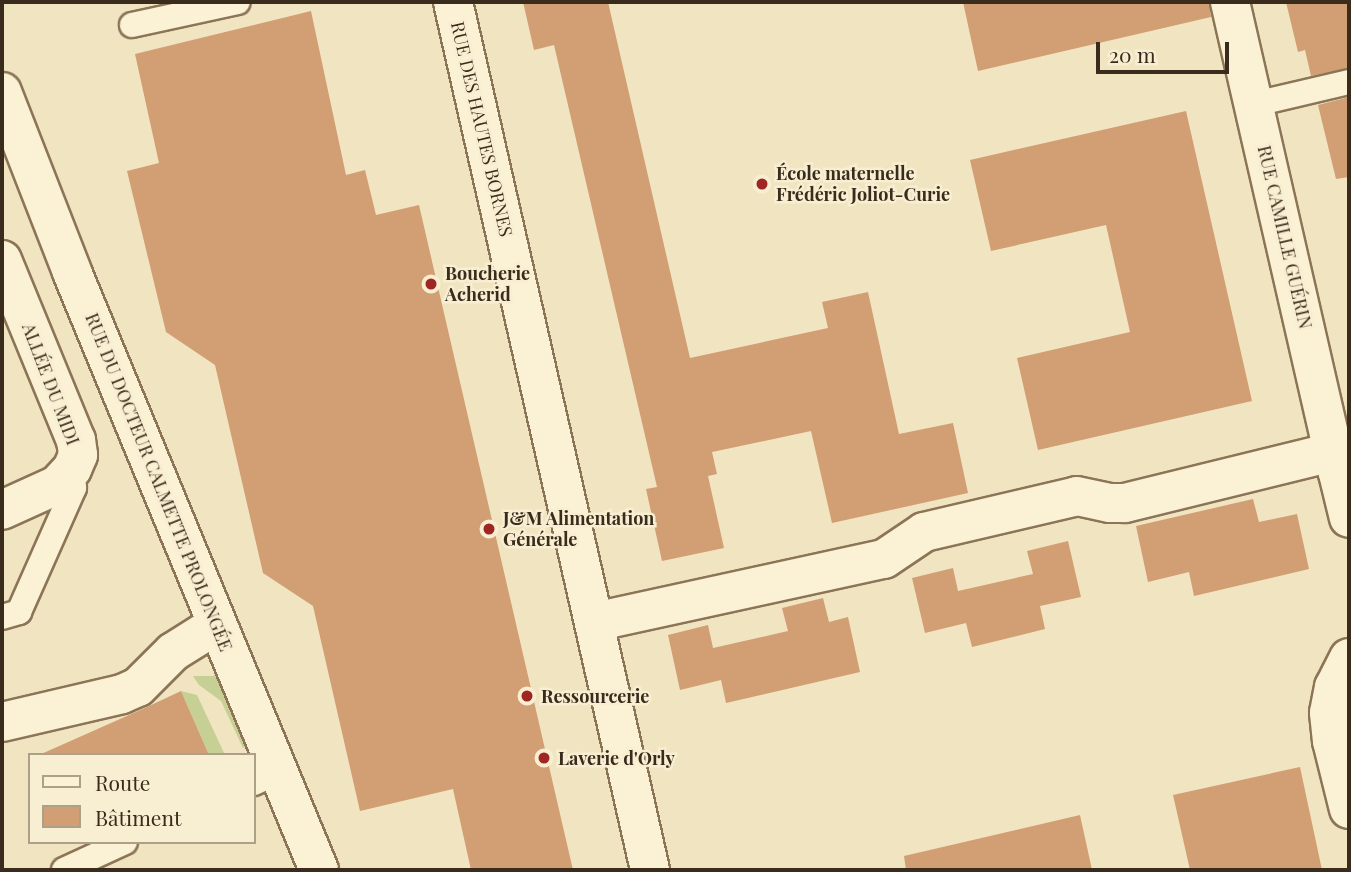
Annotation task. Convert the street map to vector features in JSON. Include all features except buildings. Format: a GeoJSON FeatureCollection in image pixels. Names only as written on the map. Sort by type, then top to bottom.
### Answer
{"type":"FeatureCollection","features":[{"type":"Feature","properties":{"kind":"street","name":"RUE DES HAUTES BORNES"},"geometry":{"type":"LineString","coordinates":[[453,2],[650,870]]}},
{"type":"Feature","properties":{"kind":"street","name":"RUE CAMILLE GUÉRIN"},"geometry":{"type":"LineString","coordinates":[[1230,2],[1340,465],[1349,518]]}},
{"type":"Feature","properties":{"kind":"street","name":"RUE DU DOCTEUR CALMETTE PROLONGÉE"},"geometry":{"type":"LineString","coordinates":[[2,92],[266,778],[319,870]]}},
{"type":"Feature","properties":{"kind":"street","name":"ALLÉE DU MIDI"},"geometry":{"type":"LineString","coordinates":[[2,260],[76,440],[78,456],[72,469]]}},
{"type":"Feature","properties":{"kind":"street"},"geometry":{"type":"LineString","coordinates":[[594,622],[884,559],[924,532],[1077,496],[1110,503],[1125,503],[1340,465]]}},
{"type":"Feature","properties":{"kind":"street"},"geometry":{"type":"LineString","coordinates":[[2,510],[57,485],[72,469]]}},
{"type":"Feature","properties":{"kind":"street"},"geometry":{"type":"LineString","coordinates":[[2,722],[122,694],[138,687],[173,653],[203,633]]}},
{"type":"Feature","properties":{"kind":"street"},"geometry":{"type":"LineString","coordinates":[[1349,658],[1334,687],[1339,710],[1332,741],[1349,809]]}},
{"type":"Feature","properties":{"kind":"lane"},"geometry":{"type":"LineString","coordinates":[[132,25],[238,2]]}},
{"type":"Feature","properties":{"kind":"lane"},"geometry":{"type":"LineString","coordinates":[[1255,104],[1349,82]]}},
{"type":"Feature","properties":{"kind":"lane"},"geometry":{"type":"LineString","coordinates":[[2,617],[19,612],[74,488],[72,469]]}},
{"type":"Feature","properties":{"kind":"lane"},"geometry":{"type":"LineString","coordinates":[[64,870],[121,844]]}},
{"type":"Feature","properties":{"kind":"green space"},"geometry":{"type":"Polygon","coordinates":[[[223,670],[249,744],[243,748],[221,701],[199,685],[193,676],[213,676],[223,670]]]}},
{"type":"Feature","properties":{"kind":"green space"},"geometry":{"type":"Polygon","coordinates":[[[181,691],[197,695],[224,753],[208,753],[181,691]]]}},
{"type":"Feature","properties":{"kind":"place","name":"École maternelle Frédéric Joliot-Curie"},"geometry":{"type":"Point","coordinates":[762,184]}},
{"type":"Feature","properties":{"kind":"place","name":"Boucherie Acherid"},"geometry":{"type":"Point","coordinates":[431,284]}},
{"type":"Feature","properties":{"kind":"place","name":"J&M Alimentation Générale"},"geometry":{"type":"Point","coordinates":[489,529]}},
{"type":"Feature","properties":{"kind":"place","name":"Ressourcerie"},"geometry":{"type":"Point","coordinates":[527,696]}},
{"type":"Feature","properties":{"kind":"place","name":"Laverie d'Orly"},"geometry":{"type":"Point","coordinates":[544,758]}}]}
